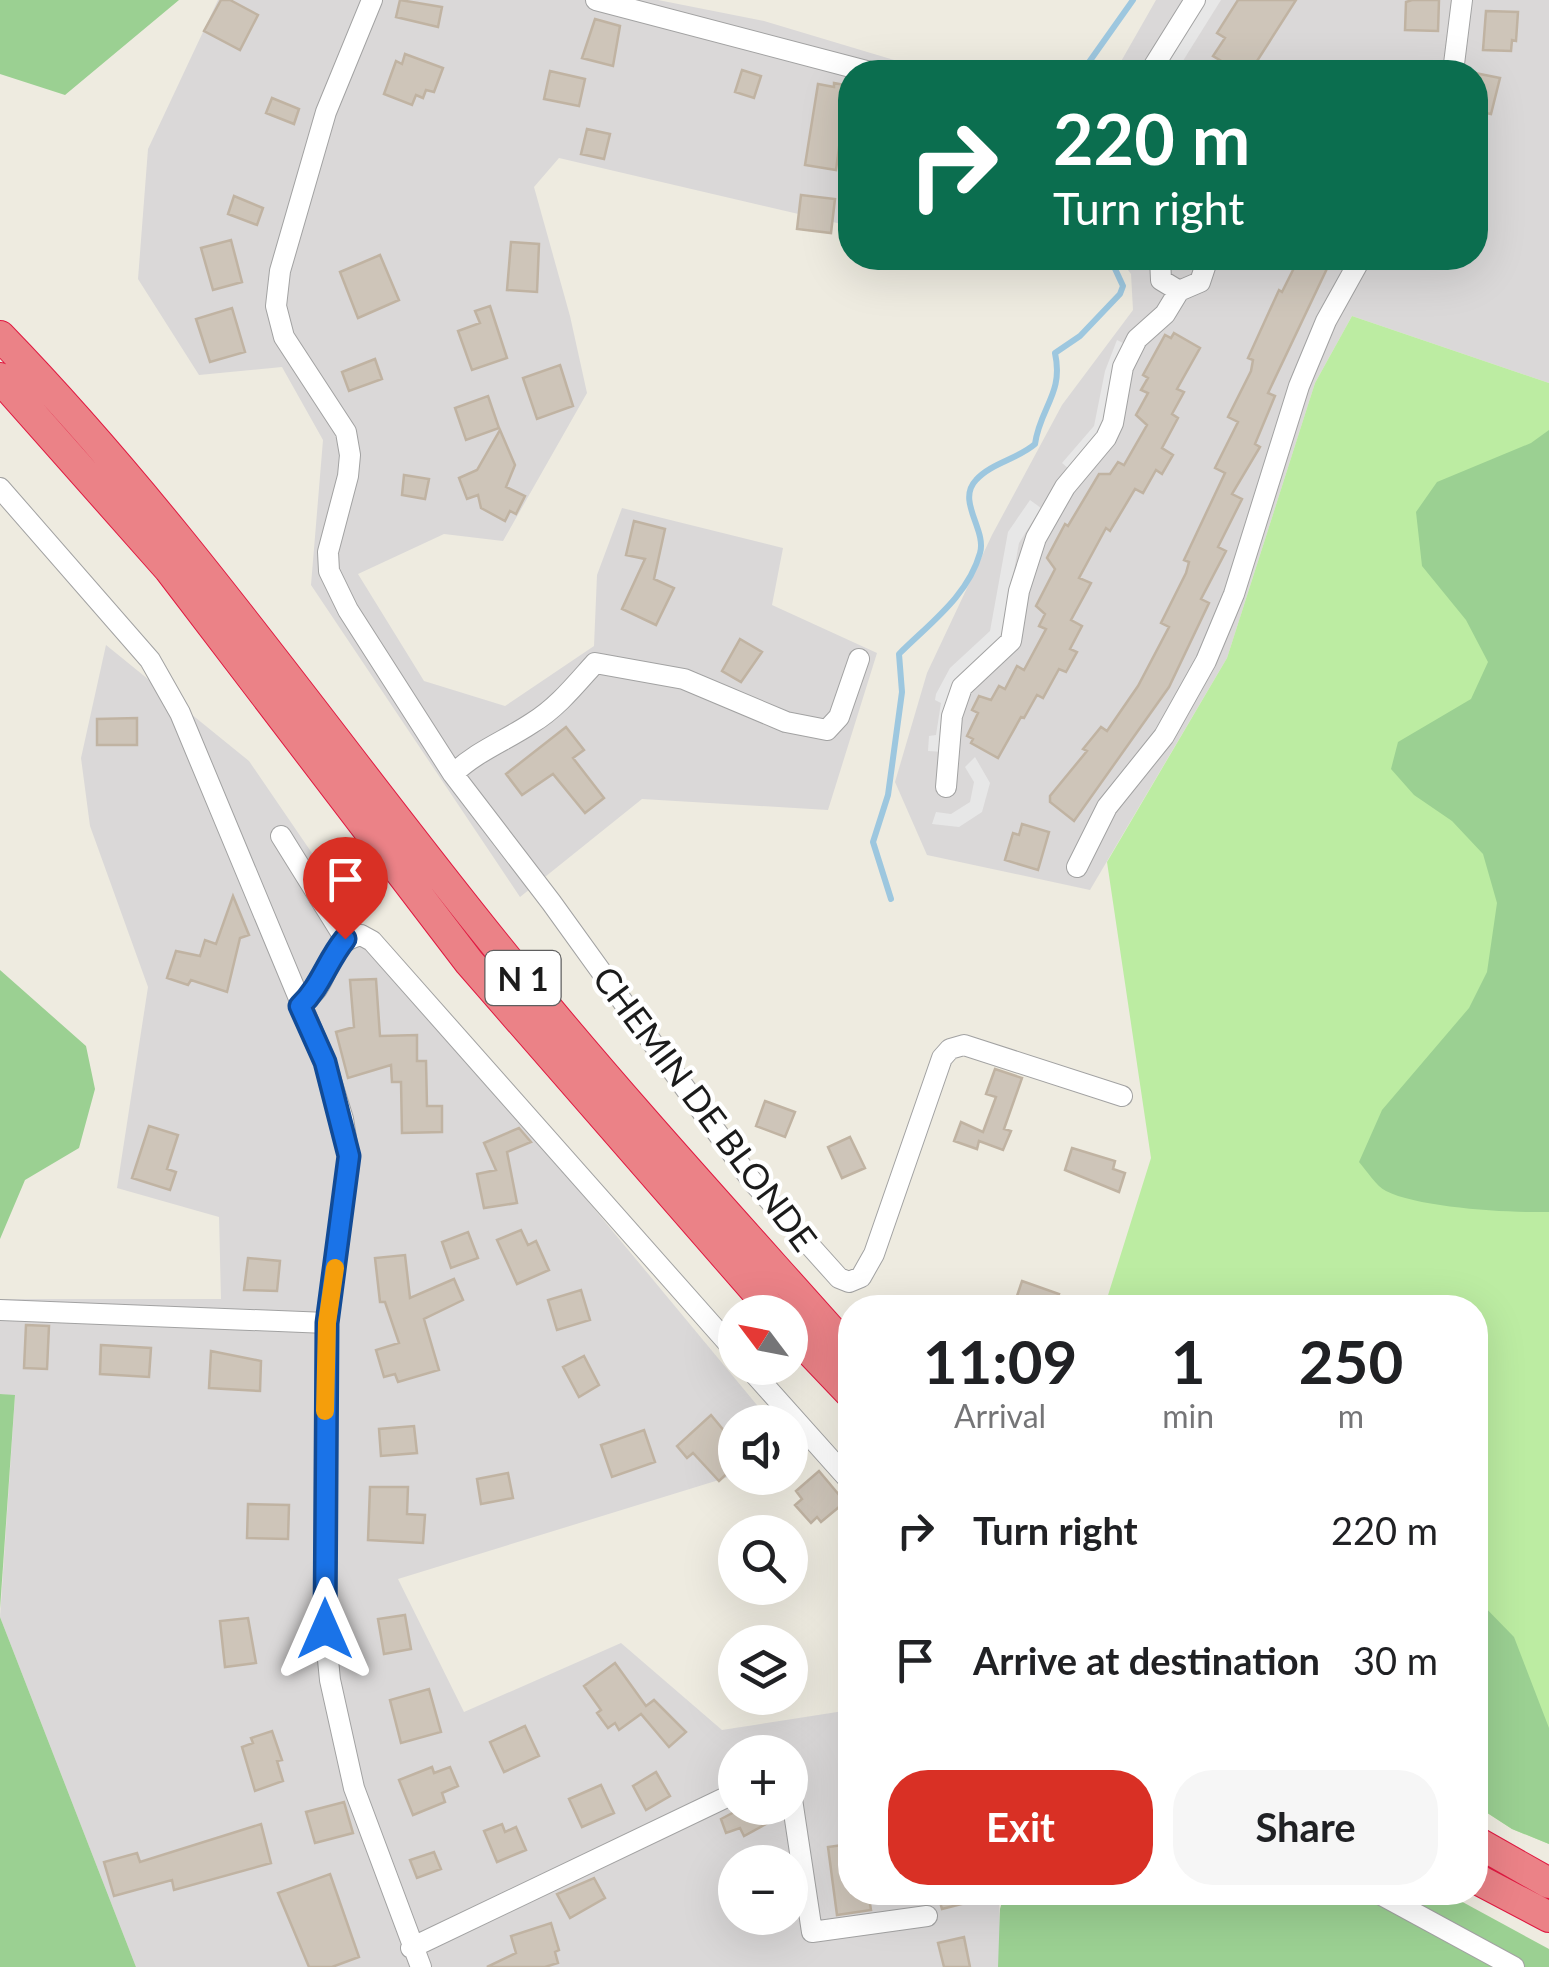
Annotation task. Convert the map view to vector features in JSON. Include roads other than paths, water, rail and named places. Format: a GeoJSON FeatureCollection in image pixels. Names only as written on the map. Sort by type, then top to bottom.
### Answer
{"type":"FeatureCollection","features":[{"type":"Feature","properties":{"kind":"highway"},"geometry":{"type":"LineString","coordinates":[[0,324],[32,369]]}},
{"type":"Feature","properties":{"kind":"highway","name":"N 1"},"geometry":{"type":"LineString","coordinates":[[0,336],[106,449],[218,585],[516,970],[838,1338]]}},
{"type":"Feature","properties":{"kind":"highway","name":"N 1"},"geometry":{"type":"LineString","coordinates":[[0,378],[169,570],[469,962],[759,1295]]}},
{"type":"Feature","properties":{"kind":"highway"},"geometry":{"type":"LineString","coordinates":[[808,1349],[838,1380]]}},
{"type":"Feature","properties":{"kind":"highway"},"geometry":{"type":"LineString","coordinates":[[1488,1848],[1549,1883]]}},
{"type":"Feature","properties":{"kind":"highway"},"geometry":{"type":"LineString","coordinates":[[1488,1885],[1549,1917]]}},
{"type":"Feature","properties":{"kind":"street","name":"CHEMIN DE BLONDE"},"geometry":{"type":"LineString","coordinates":[[372,0],[326,112],[280,271],[276,306],[284,337],[346,432],[349,466],[328,552],[330,572],[348,610],[452,774],[752,1181],[839,1278],[850,1282],[860,1277],[874,1254],[942,1058],[950,1049],[964,1045],[1122,1096]]}},
{"type":"Feature","properties":{"kind":"street"},"geometry":{"type":"LineString","coordinates":[[596,0],[838,63]]}},
{"type":"Feature","properties":{"kind":"street"},"geometry":{"type":"LineString","coordinates":[[1158,60],[1195,0]]}},
{"type":"Feature","properties":{"kind":"street"},"geometry":{"type":"LineString","coordinates":[[1454,60],[1462,0]]}},
{"type":"Feature","properties":{"kind":"street"},"geometry":{"type":"LineString","coordinates":[[1158,270],[1160,280],[1179,292]]}},
{"type":"Feature","properties":{"kind":"street"},"geometry":{"type":"LineString","coordinates":[[946,787],[952,716],[962,687],[1011,640],[1036,538],[1065,487],[1106,438],[1113,423],[1123,367],[1137,340],[1165,314],[1179,292],[1200,282],[1204,270]]}},
{"type":"Feature","properties":{"kind":"street"},"geometry":{"type":"LineString","coordinates":[[1078,867],[1108,807],[1164,736],[1206,661],[1234,594],[1300,386],[1326,321],[1354,270]]}},
{"type":"Feature","properties":{"kind":"street"},"geometry":{"type":"LineString","coordinates":[[0,488],[150,660],[180,714],[325,1062],[349,1156],[327,1323],[325,1629],[330,1680],[354,1788],[416,1958],[718,1802]]}},
{"type":"Feature","properties":{"kind":"street"},"geometry":{"type":"LineString","coordinates":[[452,774],[475,753],[533,723],[595,663],[684,679],[786,722],[827,730],[839,717],[859,659]]}},
{"type":"Feature","properties":{"kind":"street"},"geometry":{"type":"LineString","coordinates":[[282,836],[345,939]]}},
{"type":"Feature","properties":{"kind":"street"},"geometry":{"type":"LineString","coordinates":[[300,1006],[317,990],[331,956],[345,939],[361,935],[382,951],[718,1332]]}},
{"type":"Feature","properties":{"kind":"street"},"geometry":{"type":"LineString","coordinates":[[0,1310],[327,1323]]}},
{"type":"Feature","properties":{"kind":"street"},"geometry":{"type":"LineString","coordinates":[[765,1385],[838,1467]]}},
{"type":"Feature","properties":{"kind":"street"},"geometry":{"type":"LineString","coordinates":[[796,1825],[812,1932],[927,1916]]}},
{"type":"Feature","properties":{"kind":"street"},"geometry":{"type":"LineString","coordinates":[[1400,1905],[1514,1967]]}},
{"type":"Feature","properties":{"kind":"waterway"},"geometry":{"type":"LineString","coordinates":[[1090,60],[1133,0]]}},
{"type":"Feature","properties":{"kind":"waterway"},"geometry":{"type":"LineString","coordinates":[[891,899],[873,842],[888,795],[902,692],[899,654],[967,583],[981,544],[970,506],[971,488],[989,469],[1035,444],[1054,390],[1055,353],[1080,336],[1120,294],[1123,286],[1116,270]]}}]}
